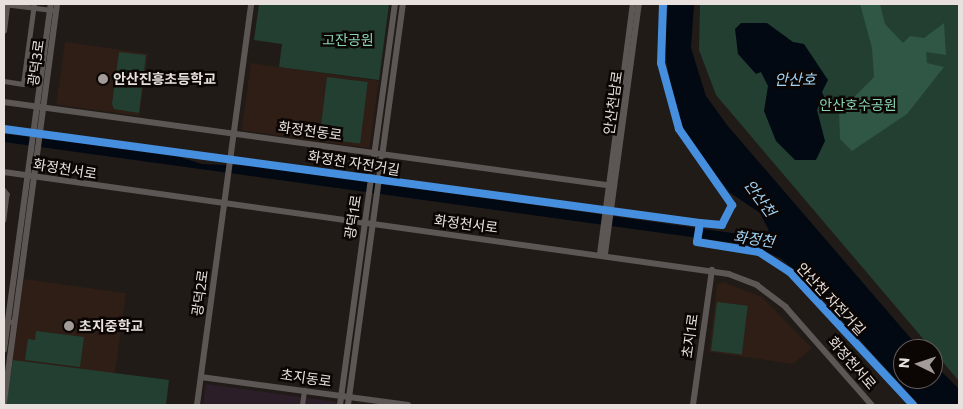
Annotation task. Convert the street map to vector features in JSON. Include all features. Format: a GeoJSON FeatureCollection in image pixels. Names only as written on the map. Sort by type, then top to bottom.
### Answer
{"type":"FeatureCollection","features":[{"type":"Feature","properties":{"kind":"street"},"geometry":{"type":"LineString","coordinates":[[4,31],[6,4],[52,8]]}},
{"type":"Feature","properties":{"kind":"street","name":"광덕3로"},"geometry":{"type":"LineString","coordinates":[[31,175],[52,8],[57,4]]}},
{"type":"Feature","properties":{"kind":"street"},"geometry":{"type":"LineString","coordinates":[[233,134],[251,4]]}},
{"type":"Feature","properties":{"kind":"street","name":"광덕1로"},"geometry":{"type":"LineString","coordinates":[[340,405],[395,4]]}},
{"type":"Feature","properties":{"kind":"street","name":"광덕1로"},"geometry":{"type":"LineString","coordinates":[[348,405],[403,4]]}},
{"type":"Feature","properties":{"kind":"street","name":"안산천남로"},"geometry":{"type":"LineString","coordinates":[[611,186],[633,4]]}},
{"type":"Feature","properties":{"kind":"street","name":"안산천남로"},"geometry":{"type":"LineString","coordinates":[[602,254],[639,4]]}},
{"type":"Feature","properties":{"kind":"street"},"geometry":{"type":"LineString","coordinates":[[4,82],[23,84],[33,6]]}},
{"type":"Feature","properties":{"kind":"street","name":"화정천동로"},"geometry":{"type":"LineString","coordinates":[[4,102],[611,186]]}},
{"type":"Feature","properties":{"kind":"street","name":"광덕2로"},"geometry":{"type":"LineString","coordinates":[[197,405],[228,184],[233,134]]}},
{"type":"Feature","properties":{"kind":"street","name":"화정천서로"},"geometry":{"type":"LineString","coordinates":[[4,172],[602,254],[712,270],[743,278],[773,296],[872,405]]}},
{"type":"Feature","properties":{"kind":"street"},"geometry":{"type":"LineString","coordinates":[[4,350],[31,175]]}},
{"type":"Feature","properties":{"kind":"street"},"geometry":{"type":"LineString","coordinates":[[4,190],[7,194],[4,220]]}},
{"type":"Feature","properties":{"kind":"street","name":"초지1로"},"geometry":{"type":"LineString","coordinates":[[693,405],[712,270]]}},
{"type":"Feature","properties":{"kind":"street"},"geometry":{"type":"LineString","coordinates":[[4,402],[9,321]]}},
{"type":"Feature","properties":{"kind":"street","name":"초지동로"},"geometry":{"type":"LineString","coordinates":[[201,377],[304,390],[383,404],[408,405]]}},
{"type":"Feature","properties":{"kind":"street"},"geometry":{"type":"LineString","coordinates":[[302,405],[304,390]]}},
{"type":"Feature","properties":{"kind":"shaded area","name":"안산진흥초등학교"},"geometry":{"type":"Polygon","coordinates":[[[65,42],[148,54],[139,116],[56,104],[65,42]]]}},
{"type":"Feature","properties":{"kind":"shaded area"},"geometry":{"type":"Polygon","coordinates":[[[251,63],[379,81],[369,148],[242,130],[251,63]]]}},
{"type":"Feature","properties":{"kind":"shaded area","name":"초지중학교"},"geometry":{"type":"Polygon","coordinates":[[[24,279],[126,293],[115,375],[13,360],[24,279]]]}},
{"type":"Feature","properties":{"kind":"shaded area"},"geometry":{"type":"Polygon","coordinates":[[[723,282],[762,297],[812,348],[793,364],[709,352],[717,285],[723,282]]]}},
{"type":"Feature","properties":{"kind":"shaded area"},"geometry":{"type":"Polygon","coordinates":[[[206,384],[337,402],[337,405],[203,405],[206,384]]]}},
{"type":"Feature","properties":{"kind":"green space","name":"고잔공원"},"geometry":{"type":"Polygon","coordinates":[[[259,4],[389,4],[379,80],[279,67],[282,44],[254,40],[259,4]]]}},
{"type":"Feature","properties":{"kind":"green space","name":"안산호수공원"},"geometry":{"type":"Polygon","coordinates":[[[700,4],[959,4],[959,381],[943,362],[943,339],[923,339],[716,95],[699,50],[700,4]]]}},
{"type":"Feature","properties":{"kind":"green space"},"geometry":{"type":"Polygon","coordinates":[[[860,4],[880,4],[885,24],[903,43],[910,36],[924,38],[944,23],[946,55],[926,52],[927,63],[944,67],[907,114],[852,151],[840,139],[839,112],[874,77],[872,48],[860,4]]]}},
{"type":"Feature","properties":{"kind":"green space"},"geometry":{"type":"Polygon","coordinates":[[[119,52],[146,55],[139,113],[114,109],[112,104],[119,52]]]}},
{"type":"Feature","properties":{"kind":"green space"},"geometry":{"type":"Polygon","coordinates":[[[327,77],[368,82],[360,144],[319,139],[327,77]]]}},
{"type":"Feature","properties":{"kind":"green space"},"geometry":{"type":"Polygon","coordinates":[[[717,302],[748,306],[742,354],[711,351],[717,302]]]}},
{"type":"Feature","properties":{"kind":"green space"},"geometry":{"type":"Polygon","coordinates":[[[36,331],[84,337],[80,367],[25,360],[28,339],[35,340],[36,331]]]}},
{"type":"Feature","properties":{"kind":"green space"},"geometry":{"type":"Polygon","coordinates":[[[13,360],[169,380],[166,405],[6,405],[13,360]]]}},
{"type":"Feature","properties":{"kind":"water"},"geometry":{"type":"Polygon","coordinates":[[[668,4],[694,4],[691,48],[706,96],[727,125],[911,339],[893,339],[893,376],[802,276],[780,258],[749,245],[4,142],[4,134],[80,142],[170,154],[202,164],[258,166],[760,237],[769,231],[760,213],[729,192],[687,138],[673,98],[664,47],[668,4]]]}},
{"type":"Feature","properties":{"kind":"water","name":"안산호"},"geometry":{"type":"Polygon","coordinates":[[[741,23],[767,23],[793,42],[804,44],[828,80],[822,92],[826,101],[821,100],[817,110],[825,141],[816,160],[795,160],[776,141],[764,111],[768,86],[761,72],[756,74],[738,54],[735,29],[741,23]]]}},
{"type":"Feature","properties":{"kind":"water"},"geometry":{"type":"Polygon","coordinates":[[[943,373],[959,389],[959,405],[919,405],[904,389],[943,389],[943,373]]]}},
{"type":"Feature","properties":{"kind":"cycle path","name":"안산천 자전거길"},"geometry":{"type":"LineString","coordinates":[[663,4],[661,63],[679,129],[732,205],[722,225],[700,223],[697,242],[759,252],[790,272],[913,405]]}},
{"type":"Feature","properties":{"kind":"cycle path","name":"화정천 자전거길"},"geometry":{"type":"LineString","coordinates":[[4,129],[700,223]]}},
{"type":"Feature","properties":{"kind":"place","name":"안산진흥초등학교"},"geometry":{"type":"Point","coordinates":[103,79]}},
{"type":"Feature","properties":{"kind":"place","name":"초지중학교"},"geometry":{"type":"Point","coordinates":[69,326]}},
{"type":"Feature","properties":{"kind":"water label","name":"안산천"},"geometry":{"type":"Point","coordinates":[760,198]}},
{"type":"Feature","properties":{"kind":"water label","name":"화정천"},"geometry":{"type":"Point","coordinates":[754,239]}}]}
